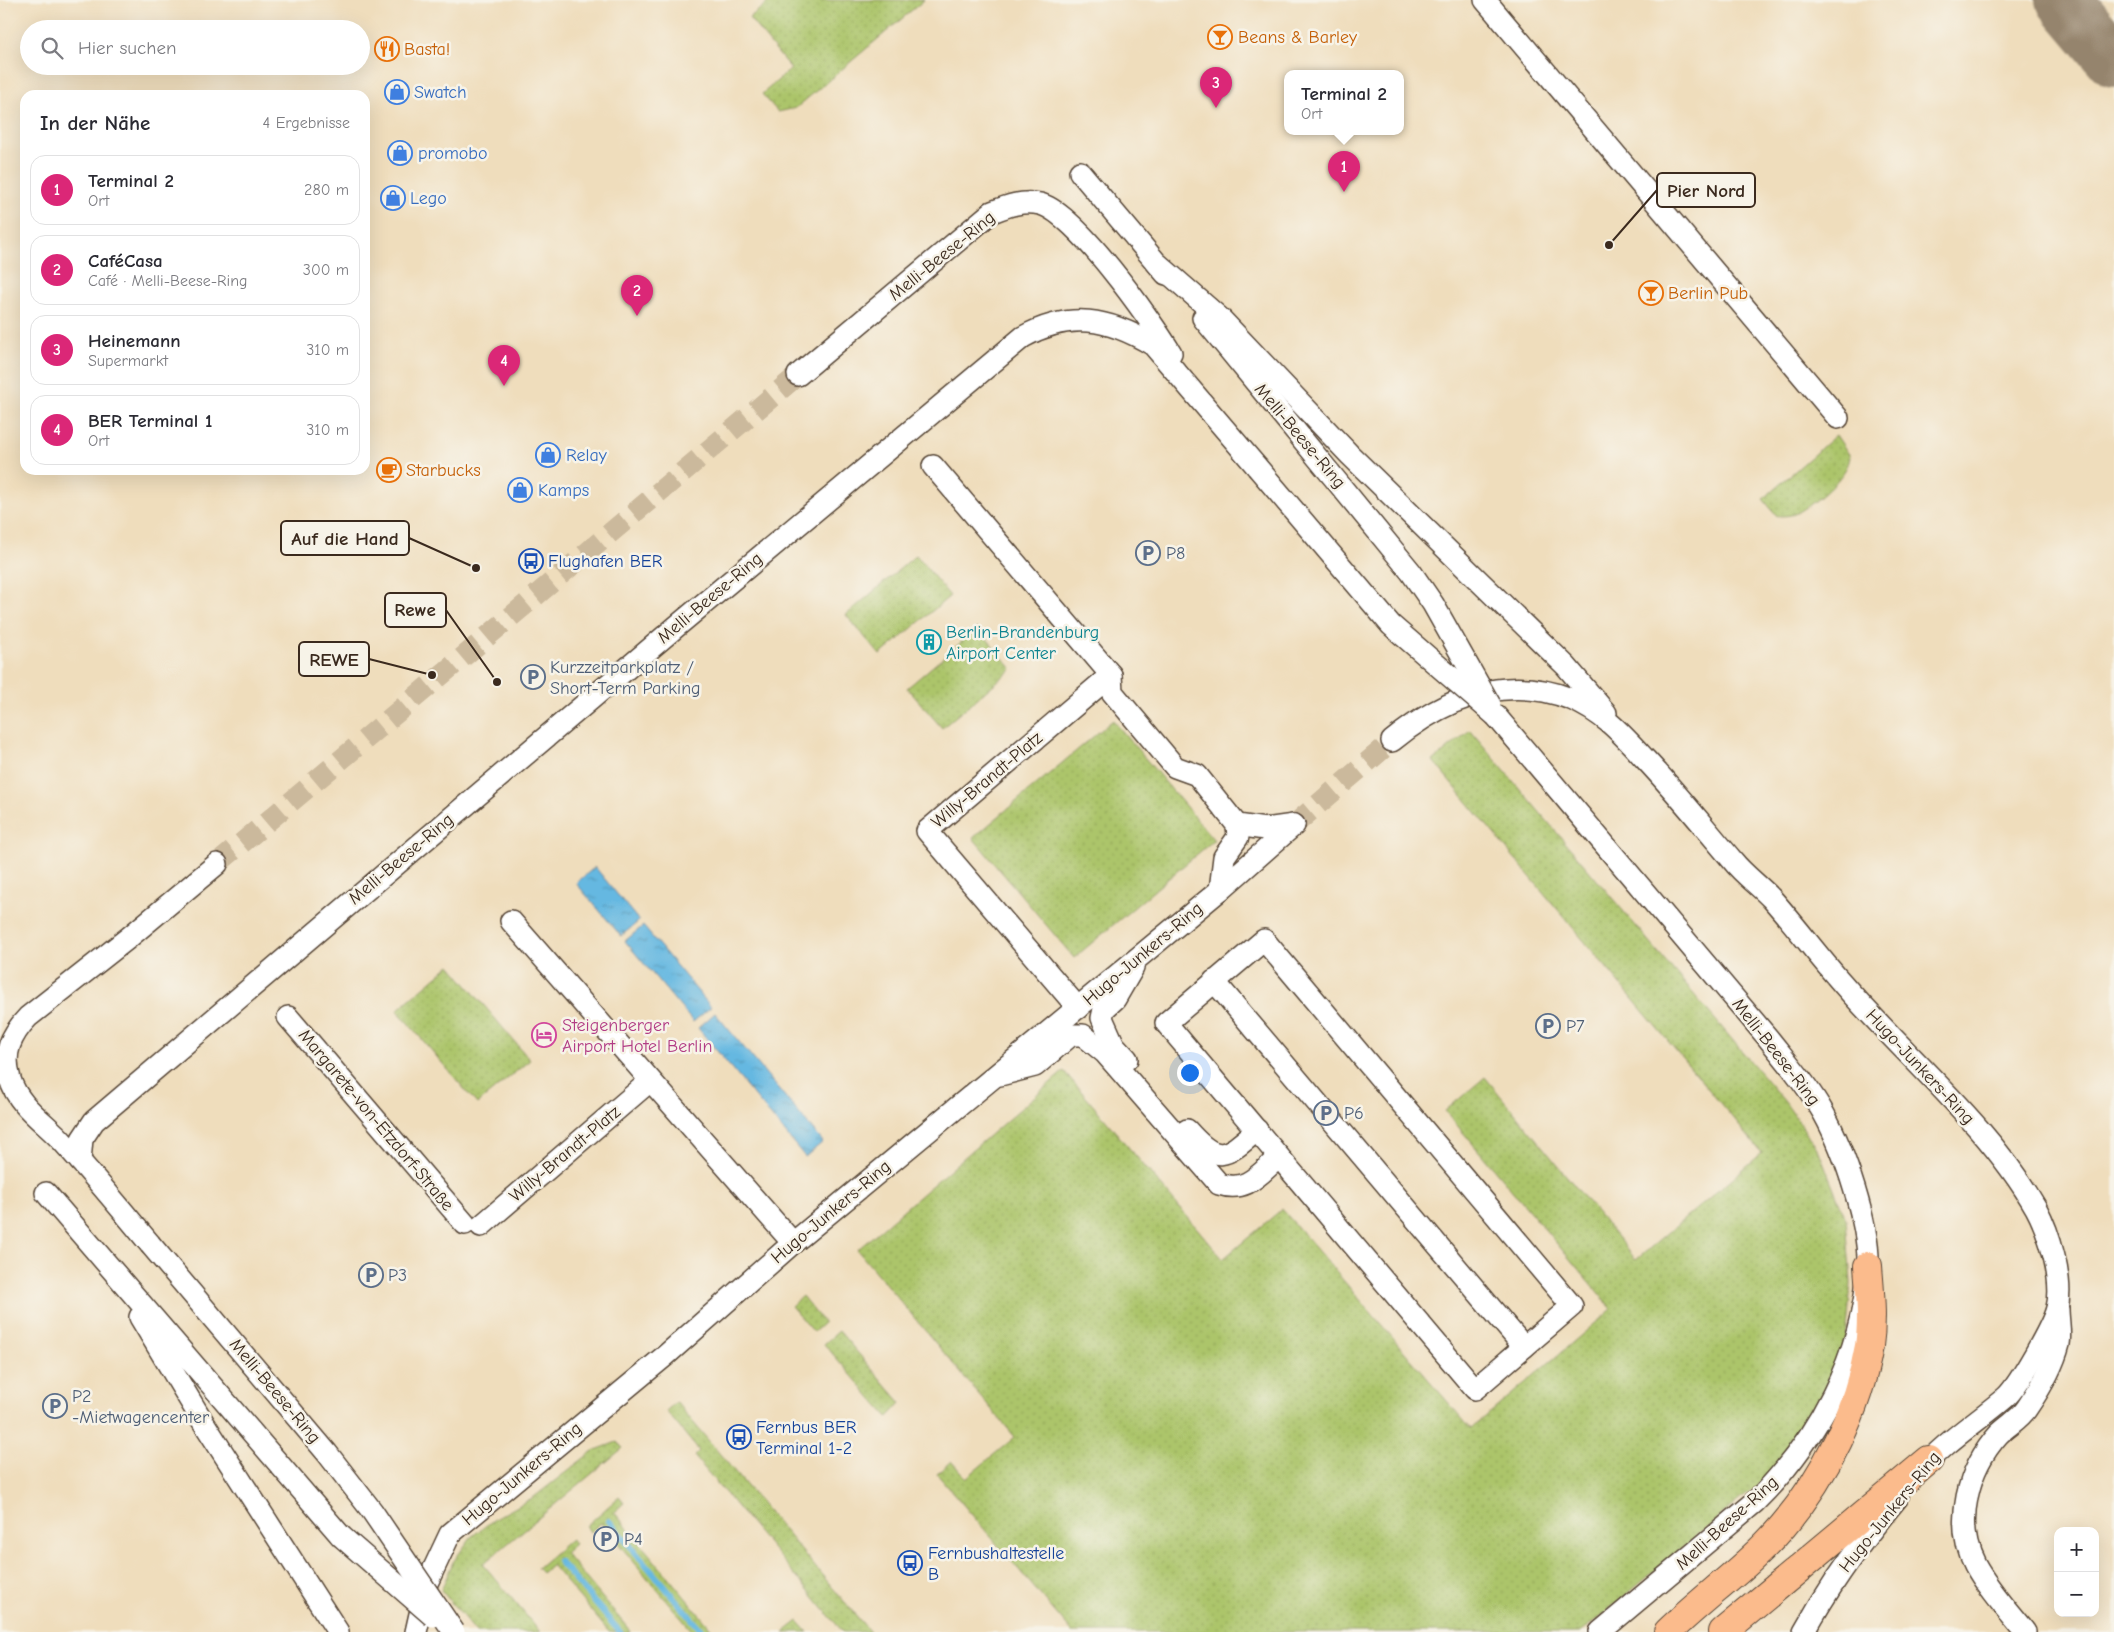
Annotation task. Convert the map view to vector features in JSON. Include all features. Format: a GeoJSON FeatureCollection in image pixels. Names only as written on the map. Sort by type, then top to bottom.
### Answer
{"type":"FeatureCollection","features":[{"type":"Feature","properties":{"kind":"highway"},"geometry":{"type":"LineString","coordinates":[[1668,1632],[1782,1527],[1809,1492],[1831,1453],[1857,1391],[1869,1346],[1871,1314],[1868,1266]]}},
{"type":"Feature","properties":{"kind":"highway"},"geometry":{"type":"LineString","coordinates":[[1723,1632],[1929,1460]]}},
{"type":"Feature","properties":{"kind":"street"},"geometry":{"type":"LineString","coordinates":[[1485,0],[1838,418]]}},
{"type":"Feature","properties":{"kind":"street","name":"Melli-Beese-Ring"},"geometry":{"type":"LineString","coordinates":[[1080,172],[1395,550],[1433,604],[1496,716]]}},
{"type":"Feature","properties":{"kind":"street","name":"Melli-Beese-Ring"},"geometry":{"type":"LineString","coordinates":[[798,375],[992,212],[1013,204],[1040,204],[1065,218],[1136,301],[1160,349],[1196,396],[1391,625],[1496,716],[1762,1030],[1804,1084],[1824,1114],[1848,1170],[1865,1236],[1868,1266],[1856,1332],[1846,1363],[1826,1409],[1802,1447],[1774,1483],[1755,1502],[1606,1628]]}},
{"type":"Feature","properties":{"kind":"street"},"geometry":{"type":"LineString","coordinates":[[1158,264],[1221,319],[1350,455],[1566,666],[1620,730]]}},
{"type":"Feature","properties":{"kind":"street","name":"Melli-Beese-Ring"},"geometry":{"type":"LineString","coordinates":[[80,1161],[82,1139],[94,1121],[684,620],[1023,337],[1052,323],[1082,320],[1116,326],[1160,349]]}},
{"type":"Feature","properties":{"kind":"street"},"geometry":{"type":"LineString","coordinates":[[933,466],[1111,675],[1112,692],[1174,767],[1197,775],[1237,825],[1238,837],[1224,856],[1220,890]]}},
{"type":"Feature","properties":{"kind":"street","name":"Willy-Brandt-Platz"},"geometry":{"type":"LineString","coordinates":[[1078,1008],[927,831],[1111,675]]}},
{"type":"Feature","properties":{"kind":"street","name":"Hugo-Junkers-Ring"},"geometry":{"type":"LineString","coordinates":[[1392,741],[1414,723],[1446,704],[1467,697],[1510,689],[1530,689],[1572,700],[1588,708],[1620,730],[1683,800],[1735,864],[1771,898],[1842,984],[1983,1134],[2037,1210],[2052,1247],[2058,1284],[2057,1307],[2032,1359],[2009,1394],[1929,1460],[1856,1548],[1822,1599],[1804,1632]]}},
{"type":"Feature","properties":{"kind":"street","name":"Hugo-Junkers-Ring"},"geometry":{"type":"LineString","coordinates":[[416,1632],[427,1583],[450,1534],[665,1356],[793,1243],[1220,890],[1294,825],[1265,829],[1237,825]]}},
{"type":"Feature","properties":{"kind":"street","name":"Melli-Beese-Ring"},"geometry":{"type":"LineString","coordinates":[[216,864],[127,939],[28,1017],[16,1030],[10,1040],[7,1067],[14,1090],[100,1184],[327,1453],[372,1511],[452,1632]]}},
{"type":"Feature","properties":{"kind":"street"},"geometry":{"type":"LineString","coordinates":[[511,921],[793,1243]]}},
{"type":"Feature","properties":{"kind":"street"},"geometry":{"type":"LineString","coordinates":[[1264,940],[1572,1306],[1475,1389],[1257,1130],[1166,1023],[1264,940]]}},
{"type":"Feature","properties":{"kind":"street"},"geometry":{"type":"LineString","coordinates":[[1141,955],[1114,1000],[1104,1009],[1102,1018],[1114,1044],[1202,1147],[1210,1152],[1225,1154],[1233,1151],[1257,1130]]}},
{"type":"Feature","properties":{"kind":"street"},"geometry":{"type":"LineString","coordinates":[[1214,981],[1524,1347]]}},
{"type":"Feature","properties":{"kind":"street","name":"Margarete-von-Etzdorf-Straße"},"geometry":{"type":"LineString","coordinates":[[288,1017],[473,1225]]}},
{"type":"Feature","properties":{"kind":"street"},"geometry":{"type":"LineString","coordinates":[[994,1077],[1035,1066],[1071,1035],[1083,1035],[1105,1054],[1219,1184],[1239,1188],[1250,1182],[1279,1157]]}},
{"type":"Feature","properties":{"kind":"street","name":"Willy-Brandt-Platz"},"geometry":{"type":"LineString","coordinates":[[473,1225],[650,1081]]}},
{"type":"Feature","properties":{"kind":"street","name":"Melli-Beese-Ring"},"geometry":{"type":"LineString","coordinates":[[46,1193],[114,1274],[228,1402],[341,1536],[452,1632]]}},
{"type":"Feature","properties":{"kind":"street"},"geometry":{"type":"LineString","coordinates":[[114,1274],[200,1417],[338,1632]]}},
{"type":"Feature","properties":{"kind":"street"},"geometry":{"type":"LineString","coordinates":[[2025,1632],[1990,1588],[1974,1564],[1965,1534],[1966,1500],[1978,1466],[1999,1435],[2026,1411],[2046,1377],[2059,1342],[2057,1307]]}},
{"type":"Feature","properties":{"kind":"green space"},"geometry":{"type":"Polygon","coordinates":[[[771,0],[924,0],[796,108],[778,112],[762,94],[791,69],[749,18],[771,0]]]}},
{"type":"Feature","properties":{"kind":"green space"},"geometry":{"type":"Polygon","coordinates":[[[1836,435],[1850,456],[1844,472],[1830,489],[1804,509],[1792,515],[1777,516],[1763,499],[1836,435]]]}},
{"type":"Feature","properties":{"kind":"green space"},"geometry":{"type":"Polygon","coordinates":[[[916,555],[950,596],[880,655],[846,615],[916,555]]]}},
{"type":"Feature","properties":{"kind":"green space"},"geometry":{"type":"Polygon","coordinates":[[[978,628],[1012,669],[942,728],[907,688],[978,628]]]}},
{"type":"Feature","properties":{"kind":"green space"},"geometry":{"type":"Polygon","coordinates":[[[1113,720],[1214,840],[1074,958],[973,838],[1113,720]]]}},
{"type":"Feature","properties":{"kind":"green space"},"geometry":{"type":"Polygon","coordinates":[[[1470,730],[1785,1102],[1819,1151],[1846,1219],[1851,1283],[1846,1340],[1813,1420],[1781,1465],[1582,1632],[1072,1632],[937,1474],[951,1461],[966,1478],[1015,1437],[857,1250],[1064,1071],[1223,1259],[1282,1209],[1471,1429],[1612,1309],[1445,1111],[1485,1077],[1636,1260],[1762,1153],[1433,761],[1470,730]]]}},
{"type":"Feature","properties":{"kind":"green space"},"geometry":{"type":"Polygon","coordinates":[[[450,965],[530,1060],[477,1104],[397,1010],[450,965]]]}},
{"type":"Feature","properties":{"kind":"green space"},"geometry":{"type":"Polygon","coordinates":[[[802,1296],[824,1323],[814,1332],[791,1306],[802,1296]]]}},
{"type":"Feature","properties":{"kind":"green space"},"geometry":{"type":"Polygon","coordinates":[[[839,1331],[901,1403],[888,1417],[824,1344],[839,1331]]]}},
{"type":"Feature","properties":{"kind":"green space"},"geometry":{"type":"Polygon","coordinates":[[[676,1402],[870,1632],[843,1632],[694,1456],[699,1451],[666,1411],[676,1402]]]}},
{"type":"Feature","properties":{"kind":"green space"},"geometry":{"type":"Polygon","coordinates":[[[617,1442],[623,1448],[483,1564],[540,1632],[476,1632],[441,1590],[453,1562],[471,1537],[496,1518],[534,1497],[593,1451],[617,1442]]]}},
{"type":"Feature","properties":{"kind":"green space"},"geometry":{"type":"Polygon","coordinates":[[[619,1497],[624,1503],[614,1512],[714,1632],[693,1632],[601,1523],[590,1532],[586,1526],[619,1497]]]}},
{"type":"Feature","properties":{"kind":"green space"},"geometry":{"type":"Polygon","coordinates":[[[571,1539],[575,1544],[565,1553],[631,1632],[609,1632],[552,1565],[542,1573],[537,1568],[571,1539]]]}},
{"type":"Feature","properties":{"kind":"green space"},"geometry":{"type":"Polygon","coordinates":[[[798,1621],[808,1632],[784,1632],[798,1621]]]}},
{"type":"Feature","properties":{"kind":"water"},"geometry":{"type":"Polygon","coordinates":[[[595,867],[639,921],[621,936],[576,883],[595,867]]]}},
{"type":"Feature","properties":{"kind":"water"},"geometry":{"type":"Polygon","coordinates":[[[643,926],[711,1007],[693,1022],[625,941],[643,926]]]}},
{"type":"Feature","properties":{"kind":"water"},"geometry":{"type":"Polygon","coordinates":[[[715,1013],[823,1142],[805,1157],[698,1028],[715,1013]]]}},
{"type":"Feature","properties":{"kind":"waterway"},"geometry":{"type":"LineString","coordinates":[[609,1521],[703,1632]]}},
{"type":"Feature","properties":{"kind":"waterway"},"geometry":{"type":"LineString","coordinates":[[559,1561],[620,1632]]}},
{"type":"Feature","properties":{"kind":"taxiway"},"geometry":{"type":"LineString","coordinates":[[2064,0],[2114,59]]}},
{"type":"Feature","properties":{"kind":"tunnel"},"geometry":{"type":"LineString","coordinates":[[217,864],[798,375]]}},
{"type":"Feature","properties":{"kind":"tunnel"},"geometry":{"type":"LineString","coordinates":[[1294,825],[1392,741]]}},
{"type":"Feature","properties":{"kind":"place","name":"Beans & Barley"},"geometry":{"type":"Point","coordinates":[1220,37]}},
{"type":"Feature","properties":{"kind":"place","name":"Basta!"},"geometry":{"type":"Point","coordinates":[387,49]}},
{"type":"Feature","properties":{"kind":"place","name":"Swatch"},"geometry":{"type":"Point","coordinates":[397,92]}},
{"type":"Feature","properties":{"kind":"place","name":"Heinemann"},"geometry":{"type":"Point","coordinates":[1216,108]}},
{"type":"Feature","properties":{"kind":"place","name":"promobo"},"geometry":{"type":"Point","coordinates":[400,153]}},
{"type":"Feature","properties":{"kind":"place","name":"Terminal 2"},"geometry":{"type":"Point","coordinates":[1344,192]}},
{"type":"Feature","properties":{"kind":"place","name":"Lego"},"geometry":{"type":"Point","coordinates":[393,198]}},
{"type":"Feature","properties":{"kind":"place","name":"Pier Nord"},"geometry":{"type":"Point","coordinates":[1609,245]}},
{"type":"Feature","properties":{"kind":"place","name":"Berlin Pub"},"geometry":{"type":"Point","coordinates":[1651,293]}},
{"type":"Feature","properties":{"kind":"place","name":"CaféCasa"},"geometry":{"type":"Point","coordinates":[637,316]}},
{"type":"Feature","properties":{"kind":"place","name":"BER Terminal 1"},"geometry":{"type":"Point","coordinates":[504,386]}},
{"type":"Feature","properties":{"kind":"place","name":"Relay"},"geometry":{"type":"Point","coordinates":[548,455]}},
{"type":"Feature","properties":{"kind":"place","name":"Starbucks"},"geometry":{"type":"Point","coordinates":[389,470]}},
{"type":"Feature","properties":{"kind":"place","name":"Kamps"},"geometry":{"type":"Point","coordinates":[520,490]}},
{"type":"Feature","properties":{"kind":"place","name":"P8"},"geometry":{"type":"Point","coordinates":[1148,553]}},
{"type":"Feature","properties":{"kind":"place","name":"Flughafen BER"},"geometry":{"type":"Point","coordinates":[531,561]}},
{"type":"Feature","properties":{"kind":"place","name":"Auf die Hand"},"geometry":{"type":"Point","coordinates":[476,568]}},
{"type":"Feature","properties":{"kind":"place","name":"Berlin-Brandenburg Airport Center"},"geometry":{"type":"Point","coordinates":[929,642]}},
{"type":"Feature","properties":{"kind":"place","name":"REWE"},"geometry":{"type":"Point","coordinates":[432,675]}},
{"type":"Feature","properties":{"kind":"place","name":"Kurzzeitparkplatz / Short-Term Parking"},"geometry":{"type":"Point","coordinates":[533,677]}},
{"type":"Feature","properties":{"kind":"place","name":"Rewe"},"geometry":{"type":"Point","coordinates":[497,682]}},
{"type":"Feature","properties":{"kind":"place","name":"P7"},"geometry":{"type":"Point","coordinates":[1548,1026]}},
{"type":"Feature","properties":{"kind":"place","name":"Steigenberger Airport Hotel Berlin"},"geometry":{"type":"Point","coordinates":[544,1035]}},
{"type":"Feature","properties":{"kind":"place","name":"P6"},"geometry":{"type":"Point","coordinates":[1326,1113]}},
{"type":"Feature","properties":{"kind":"place","name":"P3"},"geometry":{"type":"Point","coordinates":[371,1275]}},
{"type":"Feature","properties":{"kind":"place","name":"P2 -Mietwagencenter"},"geometry":{"type":"Point","coordinates":[55,1406]}},
{"type":"Feature","properties":{"kind":"place","name":"Fernbus BER Terminal 1-2"},"geometry":{"type":"Point","coordinates":[739,1437]}},
{"type":"Feature","properties":{"kind":"place","name":"P4"},"geometry":{"type":"Point","coordinates":[606,1539]}},
{"type":"Feature","properties":{"kind":"place","name":"Fernbushaltestelle B"},"geometry":{"type":"Point","coordinates":[910,1563]}}]}
